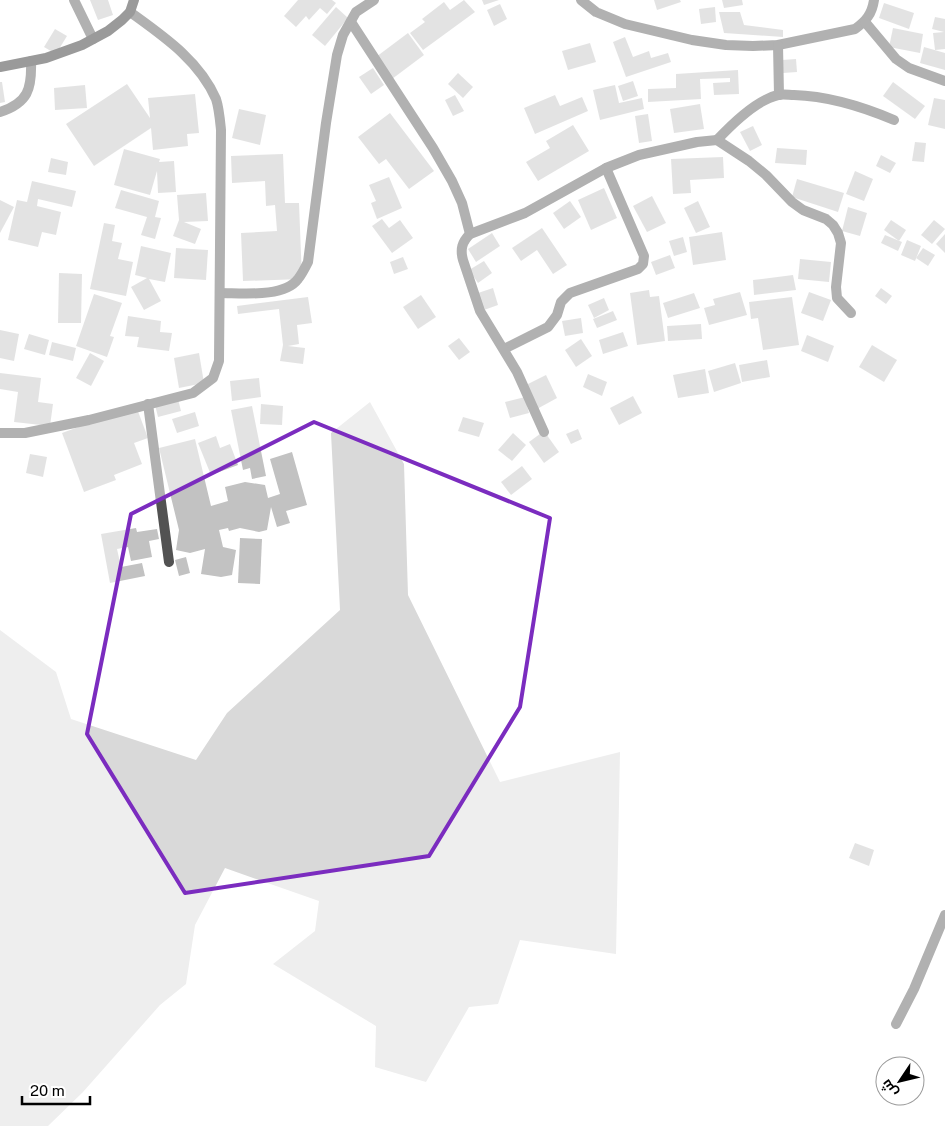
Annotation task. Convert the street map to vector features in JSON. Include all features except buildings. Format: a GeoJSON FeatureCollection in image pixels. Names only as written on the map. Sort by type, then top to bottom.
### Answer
{"type":"FeatureCollection","features":[{"type":"Feature","properties":{"kind":"main road"},"geometry":{"type":"LineString","coordinates":[[0,67],[64,53],[82,45],[108,31],[130,12],[134,0]]}},
{"type":"Feature","properties":{"kind":"street"},"geometry":{"type":"LineString","coordinates":[[74,0],[92,39]]}},
{"type":"Feature","properties":{"kind":"street"},"geometry":{"type":"LineString","coordinates":[[220,293],[271,292],[288,287],[298,280],[308,262],[337,55],[343,35],[356,12],[374,0]]}},
{"type":"Feature","properties":{"kind":"street"},"geometry":{"type":"LineString","coordinates":[[581,0],[596,12],[625,24],[692,40],[726,45],[753,46],[778,45],[855,29],[865,22],[872,11],[874,0]]}},
{"type":"Feature","properties":{"kind":"street"},"geometry":{"type":"LineString","coordinates":[[0,433],[25,433],[89,420],[193,394],[213,378],[219,361],[221,130],[216,101],[206,80],[191,60],[130,12]]}},
{"type":"Feature","properties":{"kind":"street"},"geometry":{"type":"LineString","coordinates":[[351,22],[433,148],[452,181],[462,203],[470,234]]}},
{"type":"Feature","properties":{"kind":"street"},"geometry":{"type":"LineString","coordinates":[[865,22],[896,59],[909,68],[945,81]]}},
{"type":"Feature","properties":{"kind":"street"},"geometry":{"type":"LineString","coordinates":[[778,45],[778,95]]}},
{"type":"Feature","properties":{"kind":"street"},"geometry":{"type":"LineString","coordinates":[[0,112],[14,107],[28,93],[31,84],[31,61]]}},
{"type":"Feature","properties":{"kind":"street"},"geometry":{"type":"LineString","coordinates":[[717,140],[732,124],[748,112],[762,102],[778,95],[847,102],[894,120]]}},
{"type":"Feature","properties":{"kind":"street"},"geometry":{"type":"LineString","coordinates":[[544,432],[517,372],[480,311],[461,253],[462,246],[470,234],[525,213],[606,168],[639,155],[669,147],[717,140],[754,166],[803,210],[826,219],[838,233],[841,243],[836,287],[838,298],[850,313]]}},
{"type":"Feature","properties":{"kind":"street"},"geometry":{"type":"LineString","coordinates":[[504,349],[548,328],[558,315],[561,302],[570,292],[638,269],[643,264],[644,256],[606,168]]}},
{"type":"Feature","properties":{"kind":"street"},"geometry":{"type":"LineString","coordinates":[[148,404],[169,562]]}},
{"type":"Feature","properties":{"kind":"street"},"geometry":{"type":"LineString","coordinates":[[896,1024],[914,990],[945,916]]}},
{"type":"Feature","properties":{"kind":"highlighted area"},"geometry":{"type":"Polygon","coordinates":[[[314,422],[550,518],[520,707],[429,856],[185,893],[87,734],[131,514],[314,422]]]}},
{"type":"Feature","properties":{"kind":"shaded area"},"geometry":{"type":"Polygon","coordinates":[[[370,402],[404,464],[408,595],[500,782],[620,752],[616,954],[520,940],[498,1004],[469,1007],[426,1082],[375,1067],[376,1026],[273,964],[315,931],[319,901],[225,868],[195,925],[186,984],[160,1005],[83,1092],[48,1126],[0,1126],[0,630],[56,672],[71,719],[196,760],[227,713],[340,610],[331,433],[370,402]]]}}]}
